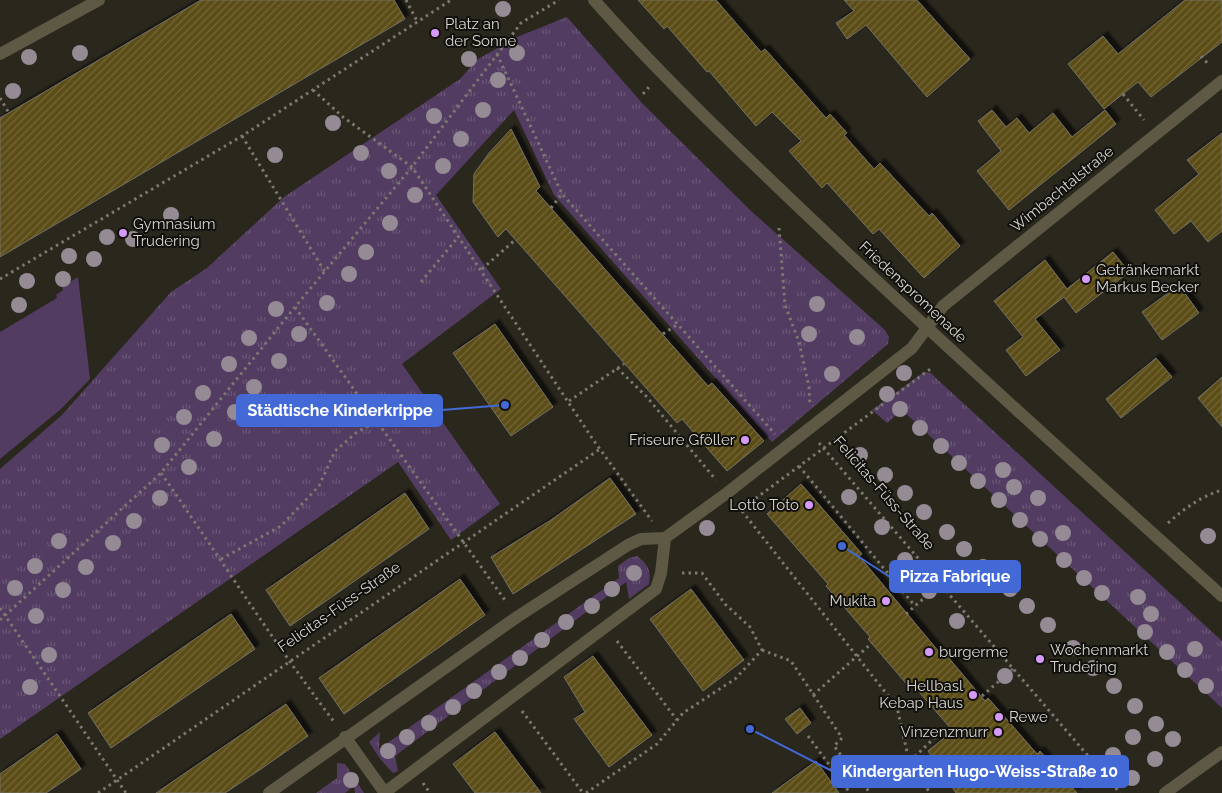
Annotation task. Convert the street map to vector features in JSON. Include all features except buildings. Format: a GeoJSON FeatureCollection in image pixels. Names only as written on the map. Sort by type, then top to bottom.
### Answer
{"type":"FeatureCollection","features":[{"type":"Feature","properties":{"kind":"street"},"geometry":{"type":"LineString","coordinates":[[0,54],[99,0]]}},
{"type":"Feature","properties":{"kind":"street","name":"Friedenspromenade"},"geometry":{"type":"LineString","coordinates":[[594,0],[711,124],[927,328],[1222,596]]}},
{"type":"Feature","properties":{"kind":"street","name":"Wimbachtalstraße"},"geometry":{"type":"LineString","coordinates":[[927,328],[943,306],[1222,81]]}},
{"type":"Feature","properties":{"kind":"street"},"geometry":{"type":"LineString","coordinates":[[268,793],[517,617],[628,545],[641,539],[665,538],[727,493],[912,348],[927,328]]}},
{"type":"Feature","properties":{"kind":"street"},"geometry":{"type":"LineString","coordinates":[[345,737],[384,793],[656,589],[661,573],[665,538]]}},
{"type":"Feature","properties":{"kind":"street"},"geometry":{"type":"LineString","coordinates":[[1165,793],[1222,752]]}},
{"type":"Feature","properties":{"kind":"path"},"geometry":{"type":"LineString","coordinates":[[406,0],[418,22]]}},
{"type":"Feature","properties":{"kind":"path"},"geometry":{"type":"LineString","coordinates":[[0,279],[242,136],[451,0]]}},
{"type":"Feature","properties":{"kind":"path"},"geometry":{"type":"LineString","coordinates":[[0,620],[161,474],[295,307],[412,167],[496,53],[521,23],[559,0]]}},
{"type":"Feature","properties":{"kind":"path"},"geometry":{"type":"LineString","coordinates":[[496,53],[562,194],[786,446]]}},
{"type":"Feature","properties":{"kind":"path"},"geometry":{"type":"LineString","coordinates":[[1201,56],[1209,65]]}},
{"type":"Feature","properties":{"kind":"path"},"geometry":{"type":"LineString","coordinates":[[643,94],[649,87]]}},
{"type":"Feature","properties":{"kind":"path"},"geometry":{"type":"LineString","coordinates":[[312,90],[344,117],[412,167],[482,269],[600,449],[665,538]]}},
{"type":"Feature","properties":{"kind":"path"},"geometry":{"type":"LineString","coordinates":[[1123,94],[1146,122]]}},
{"type":"Feature","properties":{"kind":"path"},"geometry":{"type":"LineString","coordinates":[[0,98],[9,113]]}},
{"type":"Feature","properties":{"kind":"path"},"geometry":{"type":"LineString","coordinates":[[242,136],[324,272]]}},
{"type":"Feature","properties":{"kind":"path"},"geometry":{"type":"LineString","coordinates":[[551,208],[562,194]]}},
{"type":"Feature","properties":{"kind":"path"},"geometry":{"type":"LineString","coordinates":[[779,228],[785,305],[799,342],[810,387],[809,428]]}},
{"type":"Feature","properties":{"kind":"path"},"geometry":{"type":"LineString","coordinates":[[421,282],[459,236]]}},
{"type":"Feature","properties":{"kind":"path"},"geometry":{"type":"LineString","coordinates":[[482,269],[515,240]]}},
{"type":"Feature","properties":{"kind":"path"},"geometry":{"type":"LineString","coordinates":[[295,307],[517,617]]}},
{"type":"Feature","properties":{"kind":"path"},"geometry":{"type":"LineString","coordinates":[[663,334],[678,324]]}},
{"type":"Feature","properties":{"kind":"path"},"geometry":{"type":"LineString","coordinates":[[570,401],[624,364]]}},
{"type":"Feature","properties":{"kind":"path"},"geometry":{"type":"LineString","coordinates":[[740,510],[933,367]]}},
{"type":"Feature","properties":{"kind":"path"},"geometry":{"type":"LineString","coordinates":[[617,368],[646,396],[727,493],[897,707],[910,762],[930,793]]}},
{"type":"Feature","properties":{"kind":"path"},"geometry":{"type":"LineString","coordinates":[[221,559],[281,526],[319,486],[335,451],[357,432],[378,421]]}},
{"type":"Feature","properties":{"kind":"path","name":"Felicitas-Füss-Straße"},"geometry":{"type":"LineString","coordinates":[[809,428],[824,448],[1120,793]]}},
{"type":"Feature","properties":{"kind":"path","name":"Felicitas-Füss-Straße"},"geometry":{"type":"LineString","coordinates":[[98,793],[600,449]]}},
{"type":"Feature","properties":{"kind":"path"},"geometry":{"type":"LineString","coordinates":[[799,466],[915,606]]}},
{"type":"Feature","properties":{"kind":"path"},"geometry":{"type":"LineString","coordinates":[[161,474],[221,559],[288,662],[345,737]]}},
{"type":"Feature","properties":{"kind":"path"},"geometry":{"type":"LineString","coordinates":[[1180,512],[1204,496],[1222,490]]}},
{"type":"Feature","properties":{"kind":"path"},"geometry":{"type":"LineString","coordinates":[[661,573],[702,573],[725,604],[750,627],[762,650],[791,661],[842,738],[834,746],[870,793]]}},
{"type":"Feature","properties":{"kind":"path"},"geometry":{"type":"LineString","coordinates":[[906,614],[941,583]]}},
{"type":"Feature","properties":{"kind":"path"},"geometry":{"type":"LineString","coordinates":[[0,608],[126,793]]}},
{"type":"Feature","properties":{"kind":"path"},"geometry":{"type":"LineString","coordinates":[[606,626],[677,720]]}},
{"type":"Feature","properties":{"kind":"path"},"geometry":{"type":"LineString","coordinates":[[813,695],[872,643]]}},
{"type":"Feature","properties":{"kind":"path"},"geometry":{"type":"LineString","coordinates":[[511,698],[584,793],[658,744],[683,713],[735,679],[762,650]]}},
{"type":"Feature","properties":{"kind":"path"},"geometry":{"type":"LineString","coordinates":[[982,696],[1014,669]]}},
{"type":"Feature","properties":{"kind":"path"},"geometry":{"type":"LineString","coordinates":[[910,762],[948,725]]}},
{"type":"Feature","properties":{"kind":"path"},"geometry":{"type":"LineString","coordinates":[[808,736],[850,793]]}},
{"type":"Feature","properties":{"kind":"green space"},"geometry":{"type":"Polygon","coordinates":[[[567,17],[642,103],[751,211],[885,330],[889,337],[888,344],[772,442],[554,195],[514,110],[436,195],[501,289],[402,364],[500,504],[451,540],[398,462],[0,739],[0,469],[62,415],[171,292],[207,268],[284,197],[460,79],[478,59],[517,37],[567,17]]]}},
{"type":"Feature","properties":{"kind":"green space"},"geometry":{"type":"Polygon","coordinates":[[[78,277],[90,379],[61,409],[0,459],[0,332],[57,298],[56,295],[63,290],[62,287],[78,277]]]}},
{"type":"Feature","properties":{"kind":"green space"},"geometry":{"type":"Polygon","coordinates":[[[924,372],[931,373],[1222,641],[1222,708],[902,410],[887,423],[872,410],[924,372]]]}},
{"type":"Feature","properties":{"kind":"green space"},"geometry":{"type":"Polygon","coordinates":[[[637,556],[648,568],[650,575],[649,584],[629,599],[626,582],[395,756],[398,771],[393,773],[381,760],[369,742],[380,732],[379,749],[619,578],[618,566],[629,558],[637,556]]]}},
{"type":"Feature","properties":{"kind":"green space"},"geometry":{"type":"Polygon","coordinates":[[[337,763],[345,764],[364,793],[355,793],[354,786],[345,793],[316,793],[337,778],[337,763]]]}},
{"type":"Feature","properties":{"kind":"place","name":"Platz an der Sonne"},"geometry":{"type":"Point","coordinates":[435,33]}},
{"type":"Feature","properties":{"kind":"place","name":"Gymnasium Trudering"},"geometry":{"type":"Point","coordinates":[123,233]}},
{"type":"Feature","properties":{"kind":"place","name":"Getränkemarkt Markus Becker"},"geometry":{"type":"Point","coordinates":[1086,279]}},
{"type":"Feature","properties":{"kind":"place","name":"Städtische Kinderkrippe"},"geometry":{"type":"Point","coordinates":[505,405]}},
{"type":"Feature","properties":{"kind":"place","name":"Friseure Gföller"},"geometry":{"type":"Point","coordinates":[745,440]}},
{"type":"Feature","properties":{"kind":"place","name":"Lotto Toto"},"geometry":{"type":"Point","coordinates":[809,505]}},
{"type":"Feature","properties":{"kind":"place","name":"Pizza Fabrique"},"geometry":{"type":"Point","coordinates":[842,546]}},
{"type":"Feature","properties":{"kind":"place","name":"Mukita"},"geometry":{"type":"Point","coordinates":[886,601]}},
{"type":"Feature","properties":{"kind":"place","name":"burgerme"},"geometry":{"type":"Point","coordinates":[929,652]}},
{"type":"Feature","properties":{"kind":"place","name":"Wochenmarkt Trudering"},"geometry":{"type":"Point","coordinates":[1040,659]}},
{"type":"Feature","properties":{"kind":"place","name":"Hellbasl Kebap Haus"},"geometry":{"type":"Point","coordinates":[973,695]}},
{"type":"Feature","properties":{"kind":"place","name":"Rewe"},"geometry":{"type":"Point","coordinates":[999,717]}},
{"type":"Feature","properties":{"kind":"place","name":"Kindergarten Hugo-Weiss-Straße 10"},"geometry":{"type":"Point","coordinates":[750,729]}},
{"type":"Feature","properties":{"kind":"place","name":"Vinzenzmurr"},"geometry":{"type":"Point","coordinates":[998,732]}}]}
